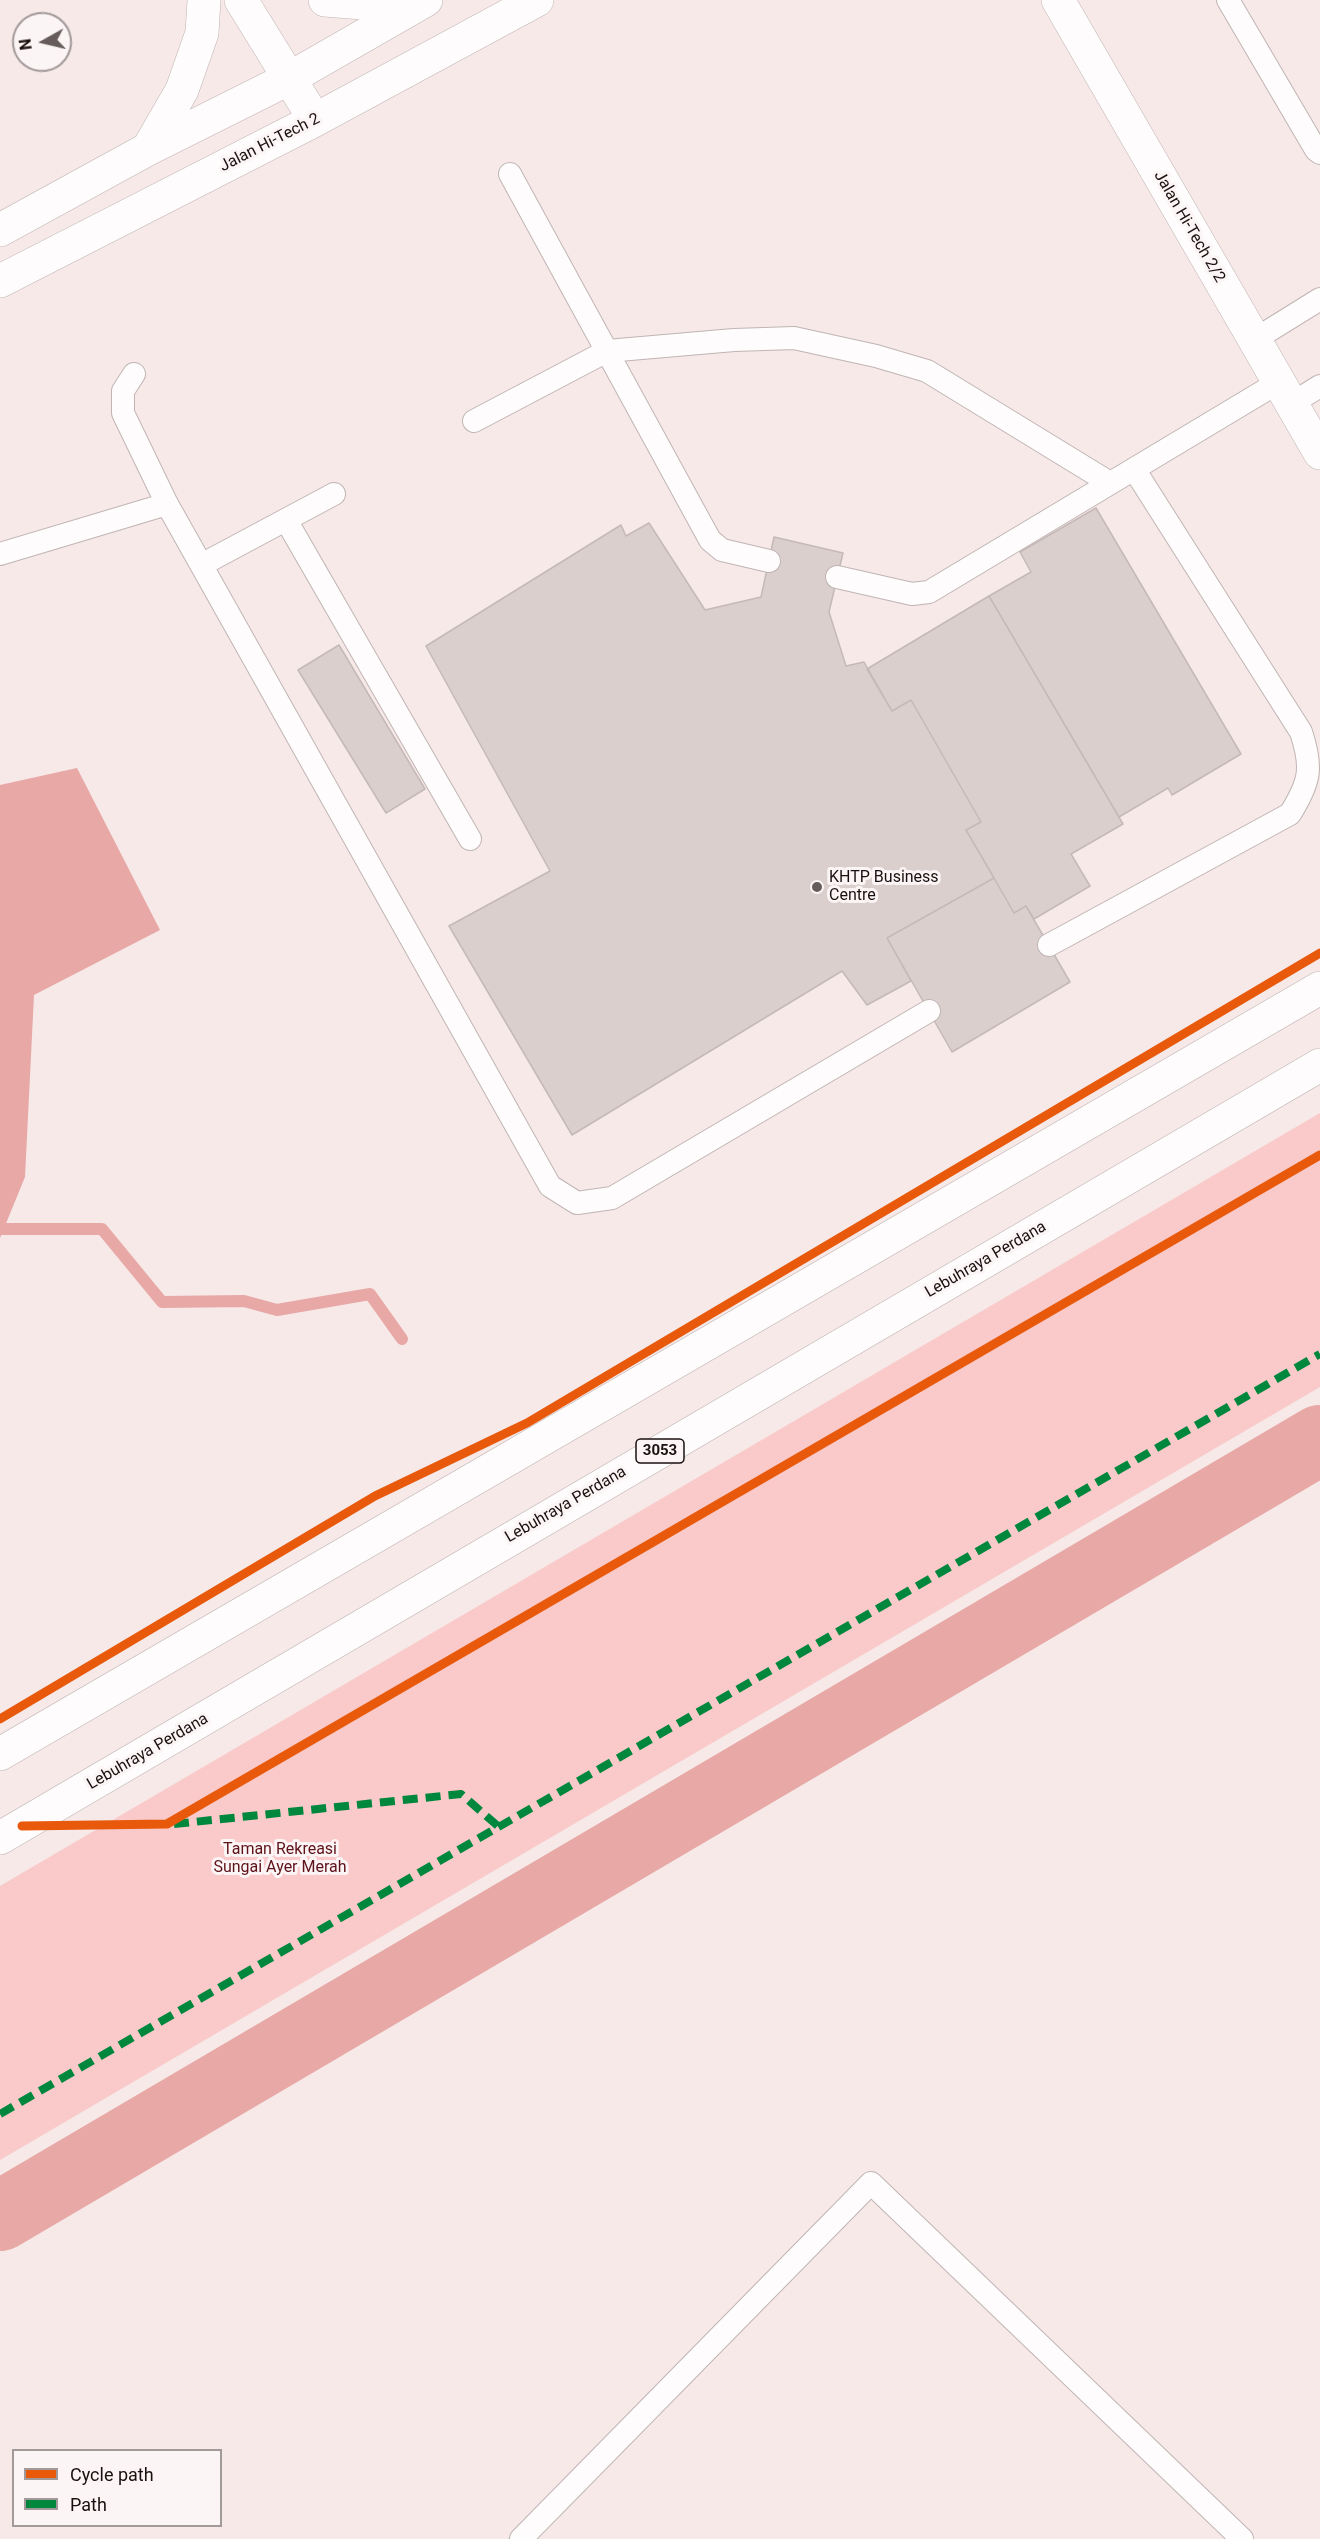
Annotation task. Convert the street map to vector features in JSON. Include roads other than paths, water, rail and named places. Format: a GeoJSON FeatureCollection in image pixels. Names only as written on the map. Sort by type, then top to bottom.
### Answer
{"type":"FeatureCollection","features":[{"type":"Feature","properties":{"kind":"main road"},"geometry":{"type":"LineString","coordinates":[[148,149],[182,90],[202,33],[204,0]]}},
{"type":"Feature","properties":{"kind":"main road"},"geometry":{"type":"LineString","coordinates":[[241,0],[315,120]]}},
{"type":"Feature","properties":{"kind":"main road"},"geometry":{"type":"LineString","coordinates":[[325,0],[419,3]]}},
{"type":"Feature","properties":{"kind":"main road","name":"Jalan Hi-Tech 2"},"geometry":{"type":"LineString","coordinates":[[0,281],[315,120],[537,0]]}},
{"type":"Feature","properties":{"kind":"main road","name":"Jalan Hi-Tech 2/2"},"geometry":{"type":"LineString","coordinates":[[1058,0],[1320,453]]}},
{"type":"Feature","properties":{"kind":"main road"},"geometry":{"type":"LineString","coordinates":[[0,230],[148,149],[290,78],[419,3]]}},
{"type":"Feature","properties":{"kind":"main road"},"geometry":{"type":"LineString","coordinates":[[0,1754],[1320,988]]}},
{"type":"Feature","properties":{"kind":"main road","name":"Lebuhraya Perdana"},"geometry":{"type":"LineString","coordinates":[[0,1838],[1320,1065]]}},
{"type":"Feature","properties":{"kind":"lane"},"geometry":{"type":"LineString","coordinates":[[1228,0],[1316,150],[1320,153]]}},
{"type":"Feature","properties":{"kind":"lane"},"geometry":{"type":"LineString","coordinates":[[510,174],[710,540],[722,550],[769,561]]}},
{"type":"Feature","properties":{"kind":"lane"},"geometry":{"type":"LineString","coordinates":[[1254,340],[1320,299]]}},
{"type":"Feature","properties":{"kind":"lane"},"geometry":{"type":"LineString","coordinates":[[474,421],[607,351],[734,339],[794,338],[876,356],[927,371],[1110,483]]}},
{"type":"Feature","properties":{"kind":"lane"},"geometry":{"type":"LineString","coordinates":[[134,374],[123,391],[123,413],[167,504],[203,564],[550,1186],[578,1203],[612,1198],[929,1011]]}},
{"type":"Feature","properties":{"kind":"lane"},"geometry":{"type":"LineString","coordinates":[[837,577],[912,594],[929,592],[1134,469],[1285,393],[1320,386]]}},
{"type":"Feature","properties":{"kind":"lane"},"geometry":{"type":"LineString","coordinates":[[1049,945],[1290,814],[1305,790],[1309,757],[1301,732],[1134,469]]}},
{"type":"Feature","properties":{"kind":"lane"},"geometry":{"type":"LineString","coordinates":[[203,564],[334,494]]}},
{"type":"Feature","properties":{"kind":"lane"},"geometry":{"type":"LineString","coordinates":[[0,554],[167,504]]}},
{"type":"Feature","properties":{"kind":"lane"},"geometry":{"type":"LineString","coordinates":[[286,520],[470,839]]}},
{"type":"Feature","properties":{"kind":"lane"},"geometry":{"type":"LineString","coordinates":[[521,2539],[871,2183],[1242,2539]]}},
{"type":"Feature","properties":{"kind":"waterway"},"geometry":{"type":"LineString","coordinates":[[0,1229],[102,1229],[162,1302],[244,1301],[277,1310],[370,1294],[402,1339]]}},
{"type":"Feature","properties":{"kind":"waterway"},"geometry":{"type":"LineString","coordinates":[[0,2216],[1320,1440]]}},
{"type":"Feature","properties":{"kind":"place","name":"KHTP Business Centre"},"geometry":{"type":"Point","coordinates":[817,887]}},
{"type":"Feature","properties":{"kind":"park label","name":"Taman Rekreasi Sungai Ayer Merah"},"geometry":{"type":"Point","coordinates":[280,1859]}}]}
